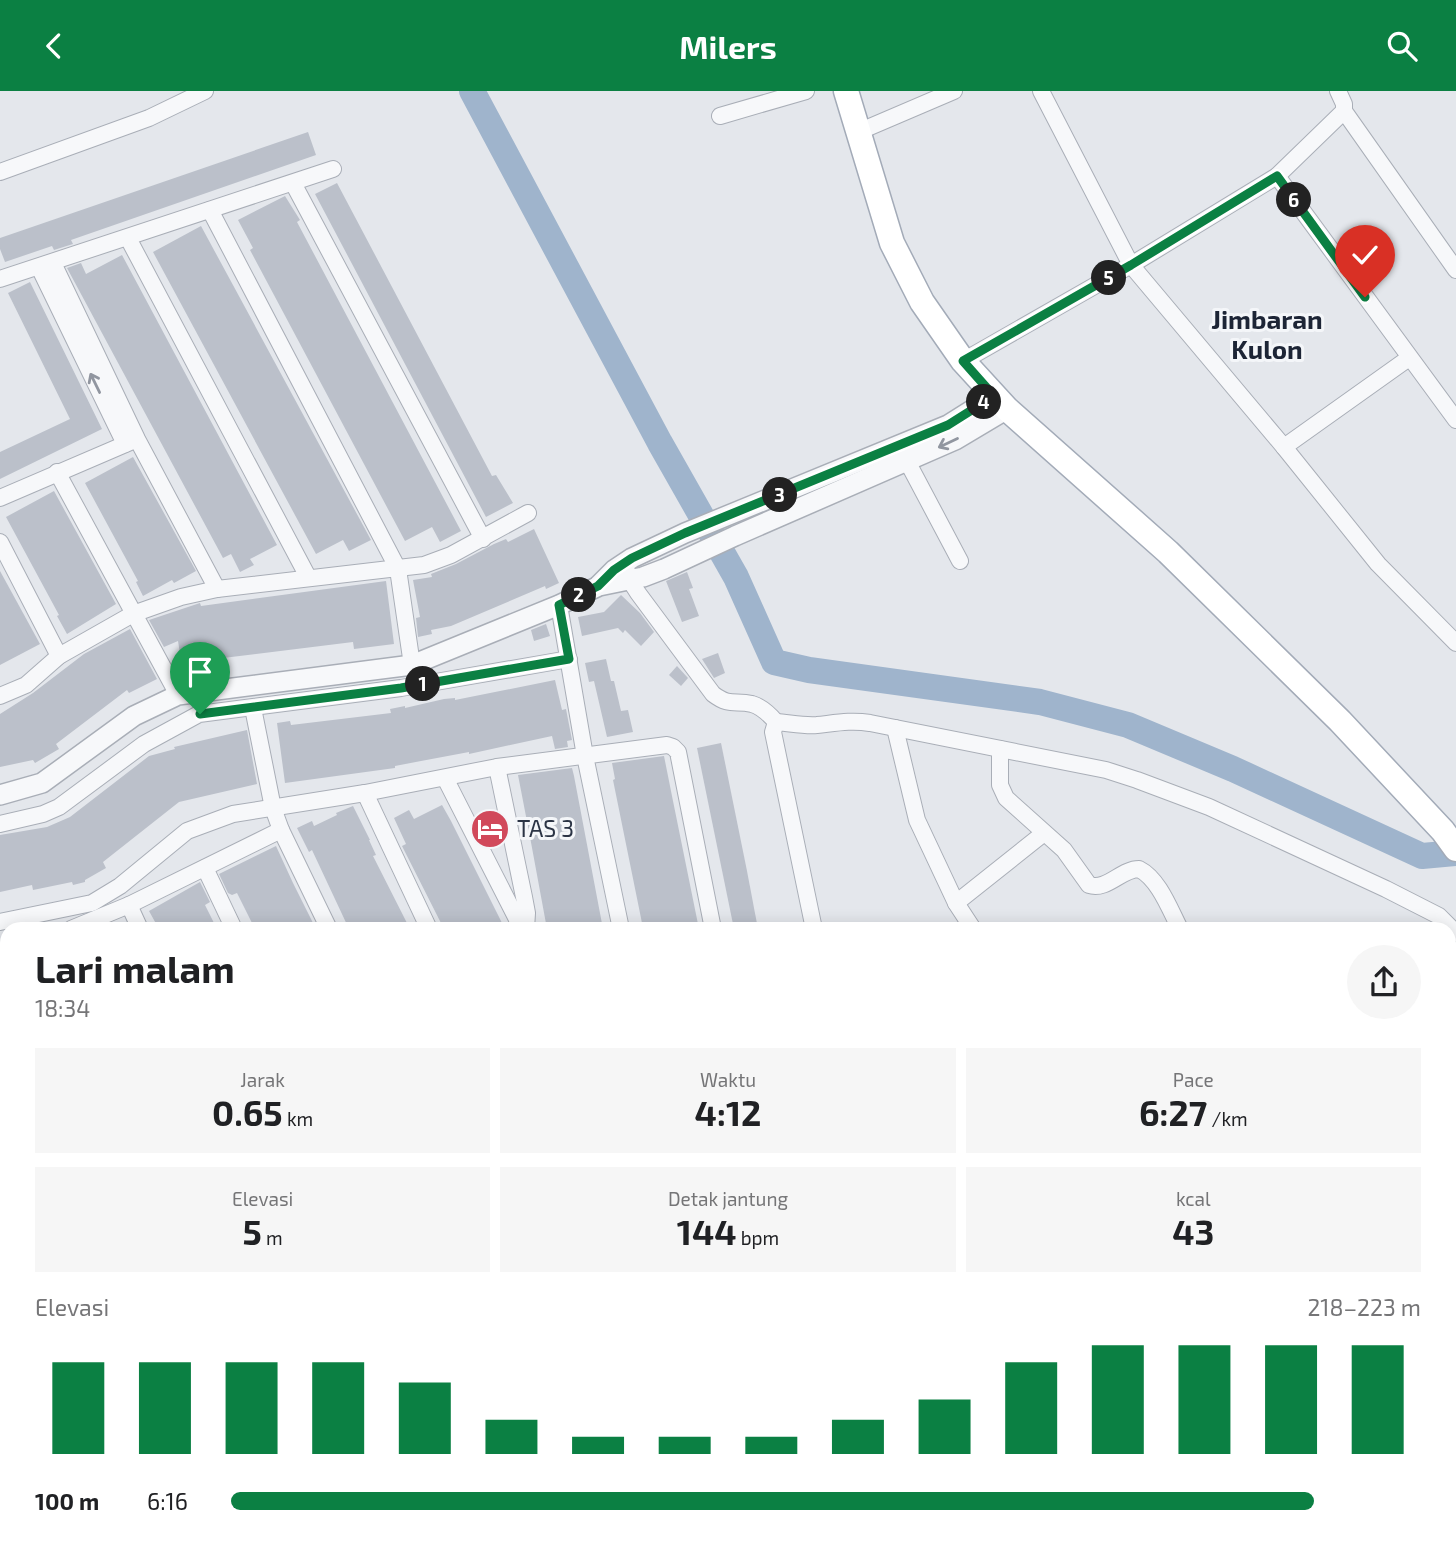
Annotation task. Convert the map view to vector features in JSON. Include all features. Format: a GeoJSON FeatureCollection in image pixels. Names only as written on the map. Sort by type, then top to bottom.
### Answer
{"type":"FeatureCollection","features":[{"type":"Feature","properties":{"kind":"main road"},"geometry":{"type":"LineString","coordinates":[[846,91],[892,243],[922,302],[963,361],[1001,402],[1178,562],[1340,720],[1451,836]]}},
{"type":"Feature","properties":{"kind":"street"},"geometry":{"type":"LineString","coordinates":[[0,172],[149,118],[205,91]]}},
{"type":"Feature","properties":{"kind":"street"},"geometry":{"type":"LineString","coordinates":[[720,116],[806,91]]}},
{"type":"Feature","properties":{"kind":"street"},"geometry":{"type":"LineString","coordinates":[[858,132],[954,91]]}},
{"type":"Feature","properties":{"kind":"street"},"geometry":{"type":"LineString","coordinates":[[1041,91],[1131,265],[1378,564],[1456,642]]}},
{"type":"Feature","properties":{"kind":"street"},"geometry":{"type":"LineString","coordinates":[[1338,91],[1344,111],[1456,270]]}},
{"type":"Feature","properties":{"kind":"street"},"geometry":{"type":"LineString","coordinates":[[963,361],[1131,265],[1277,176],[1344,111]]}},
{"type":"Feature","properties":{"kind":"street"},"geometry":{"type":"LineString","coordinates":[[0,279],[333,169]]}},
{"type":"Feature","properties":{"kind":"street"},"geometry":{"type":"LineString","coordinates":[[1277,176],[1456,419]]}},
{"type":"Feature","properties":{"kind":"street"},"geometry":{"type":"LineString","coordinates":[[293,183],[483,539]]}},
{"type":"Feature","properties":{"kind":"street"},"geometry":{"type":"LineString","coordinates":[[210,210],[398,569],[412,665]]}},
{"type":"Feature","properties":{"kind":"street"},"geometry":{"type":"LineString","coordinates":[[128,238],[308,577]]}},
{"type":"Feature","properties":{"kind":"street"},"geometry":{"type":"LineString","coordinates":[[46,265],[131,442],[217,589]]}},
{"type":"Feature","properties":{"kind":"street"},"geometry":{"type":"LineString","coordinates":[[1284,447],[1409,358]]}},
{"type":"Feature","properties":{"kind":"street"},"geometry":{"type":"LineString","coordinates":[[0,795],[42,783],[134,716],[178,695],[412,665],[559,605],[627,571],[685,533],[847,477],[907,461],[955,440],[1001,402]]}},
{"type":"Feature","properties":{"kind":"street"},"geometry":{"type":"LineString","coordinates":[[627,571],[664,569],[735,536],[948,425],[1001,402]]}},
{"type":"Feature","properties":{"kind":"street"},"geometry":{"type":"LineString","coordinates":[[0,498],[131,442]]}},
{"type":"Feature","properties":{"kind":"street"},"geometry":{"type":"LineString","coordinates":[[907,461],[960,561]]}},
{"type":"Feature","properties":{"kind":"street"},"geometry":{"type":"LineString","coordinates":[[57,472],[178,695]]}},
{"type":"Feature","properties":{"kind":"street"},"geometry":{"type":"LineString","coordinates":[[0,696],[26,685],[59,656],[133,614],[181,597],[217,589],[308,577],[424,565],[452,555],[528,513]]}},
{"type":"Feature","properties":{"kind":"street"},"geometry":{"type":"LineString","coordinates":[[0,542],[59,656]]}},
{"type":"Feature","properties":{"kind":"street"},"geometry":{"type":"LineString","coordinates":[[627,571],[678,650],[713,694],[729,703],[751,704],[771,717],[818,725],[856,721],[895,727],[1106,770],[1209,807],[1434,913],[1446,922]]}},
{"type":"Feature","properties":{"kind":"street"},"geometry":{"type":"LineString","coordinates":[[559,605],[585,756],[620,922]]}},
{"type":"Feature","properties":{"kind":"street"},"geometry":{"type":"LineString","coordinates":[[0,824],[43,814],[58,807],[144,744],[200,714],[401,688],[568,654]]}},
{"type":"Feature","properties":{"kind":"street"},"geometry":{"type":"LineString","coordinates":[[253,708],[273,808],[326,922]]}},
{"type":"Feature","properties":{"kind":"street"},"geometry":{"type":"LineString","coordinates":[[771,717],[813,922]]}},
{"type":"Feature","properties":{"kind":"street"},"geometry":{"type":"LineString","coordinates":[[895,727],[917,820],[956,903],[968,922]]}},
{"type":"Feature","properties":{"kind":"street"},"geometry":{"type":"LineString","coordinates":[[0,922],[39,922],[92,903],[104,897],[150,859],[197,827],[233,814],[365,793],[497,767],[667,745],[676,750],[712,922]]}},
{"type":"Feature","properties":{"kind":"street"},"geometry":{"type":"LineString","coordinates":[[1000,749],[1000,785],[1006,798],[1064,850],[1093,887],[1131,869],[1144,871],[1156,885],[1176,922]]}},
{"type":"Feature","properties":{"kind":"street"},"geometry":{"type":"LineString","coordinates":[[497,767],[527,913],[525,922]]}},
{"type":"Feature","properties":{"kind":"street"},"geometry":{"type":"LineString","coordinates":[[445,778],[520,922]]}},
{"type":"Feature","properties":{"kind":"street"},"geometry":{"type":"LineString","coordinates":[[365,793],[426,922]]}},
{"type":"Feature","properties":{"kind":"street"},"geometry":{"type":"LineString","coordinates":[[88,922],[129,905],[281,830]]}},
{"type":"Feature","properties":{"kind":"street"},"geometry":{"type":"LineString","coordinates":[[956,903],[1044,833]]}},
{"type":"Feature","properties":{"kind":"street"},"geometry":{"type":"LineString","coordinates":[[205,868],[231,922]]}},
{"type":"Feature","properties":{"kind":"street"},"geometry":{"type":"LineString","coordinates":[[129,905],[137,922]]}},
{"type":"Feature","properties":{"kind":"building"},"geometry":{"type":"Polygon","coordinates":[[[308,132],[316,155],[71,240],[73,244],[54,250],[52,246],[5,262],[0,249],[0,238],[308,132]]]}},
{"type":"Feature","properties":{"kind":"building"},"geometry":{"type":"Polygon","coordinates":[[[337,183],[492,476],[496,475],[513,503],[486,517],[315,194],[337,183]]]}},
{"type":"Feature","properties":{"kind":"building"},"geometry":{"type":"Polygon","coordinates":[[[285,196],[300,220],[297,222],[461,531],[440,542],[432,527],[405,541],[250,250],[253,248],[238,220],[285,196]]]}},
{"type":"Feature","properties":{"kind":"building"},"geometry":{"type":"Polygon","coordinates":[[[201,226],[371,540],[349,551],[343,540],[316,554],[153,252],[201,226]]]}},
{"type":"Feature","properties":{"kind":"building"},"geometry":{"type":"Polygon","coordinates":[[[122,255],[277,545],[250,559],[254,565],[240,572],[231,554],[223,558],[67,268],[81,263],[86,274],[122,255]]]}},
{"type":"Feature","properties":{"kind":"building"},"geometry":{"type":"Polygon","coordinates":[[[30,282],[102,429],[0,479],[0,452],[70,419],[8,293],[30,282]]]}},
{"type":"Feature","properties":{"kind":"building"},"geometry":{"type":"Polygon","coordinates":[[[133,457],[196,571],[143,596],[136,582],[138,581],[85,483],[133,457]]]}},
{"type":"Feature","properties":{"kind":"building"},"geometry":{"type":"Polygon","coordinates":[[[54,491],[116,604],[67,634],[6,517],[54,491]]]}},
{"type":"Feature","properties":{"kind":"building"},"geometry":{"type":"Polygon","coordinates":[[[534,529],[559,583],[546,589],[545,586],[451,626],[431,630],[432,634],[418,637],[416,618],[420,617],[413,580],[432,577],[431,574],[494,544],[506,539],[508,542],[534,529]]]}},
{"type":"Feature","properties":{"kind":"building"},"geometry":{"type":"Polygon","coordinates":[[[0,571],[40,644],[0,665],[0,571]]]}},
{"type":"Feature","properties":{"kind":"building"},"geometry":{"type":"Polygon","coordinates":[[[687,572],[693,588],[689,589],[699,616],[682,622],[666,581],[687,572]]]}},
{"type":"Feature","properties":{"kind":"building"},"geometry":{"type":"Polygon","coordinates":[[[386,581],[394,644],[354,649],[353,642],[215,659],[216,663],[198,665],[199,670],[183,672],[178,641],[164,647],[149,620],[200,603],[201,606],[386,581]]]}},
{"type":"Feature","properties":{"kind":"building"},"geometry":{"type":"Polygon","coordinates":[[[621,595],[640,613],[654,632],[641,646],[625,630],[623,633],[618,628],[582,636],[578,617],[604,612],[621,595]]]}},
{"type":"Feature","properties":{"kind":"building"},"geometry":{"type":"Polygon","coordinates":[[[546,624],[550,636],[534,641],[531,630],[546,624]]]}},
{"type":"Feature","properties":{"kind":"building"},"geometry":{"type":"Polygon","coordinates":[[[130,629],[157,679],[129,693],[127,690],[56,744],[59,749],[35,763],[33,760],[0,767],[0,714],[84,654],[130,629]]]}},
{"type":"Feature","properties":{"kind":"building"},"geometry":{"type":"Polygon","coordinates":[[[718,653],[725,673],[714,678],[702,659],[718,653]]]}},
{"type":"Feature","properties":{"kind":"building"},"geometry":{"type":"Polygon","coordinates":[[[606,659],[621,711],[628,710],[633,732],[607,737],[594,681],[589,682],[585,663],[606,659]]]}},
{"type":"Feature","properties":{"kind":"building"},"geometry":{"type":"Polygon","coordinates":[[[677,666],[688,678],[681,686],[669,675],[677,666]]]}},
{"type":"Feature","properties":{"kind":"building"},"geometry":{"type":"Polygon","coordinates":[[[555,680],[562,710],[566,709],[572,740],[567,741],[568,747],[555,749],[552,736],[395,768],[285,783],[277,723],[290,721],[291,725],[391,713],[390,709],[444,699],[455,700],[555,680]]]}},
{"type":"Feature","properties":{"kind":"building"},"geometry":{"type":"Polygon","coordinates":[[[247,730],[257,784],[179,802],[103,862],[106,868],[85,882],[33,890],[32,885],[0,892],[0,835],[47,827],[70,817],[149,756],[175,749],[174,747],[247,730]]]}},
{"type":"Feature","properties":{"kind":"building"},"geometry":{"type":"Polygon","coordinates":[[[721,743],[757,922],[733,922],[697,748],[721,743]]]}},
{"type":"Feature","properties":{"kind":"building"},"geometry":{"type":"Polygon","coordinates":[[[664,756],[698,922],[642,922],[613,780],[612,763],[664,756]]]}},
{"type":"Feature","properties":{"kind":"building"},"geometry":{"type":"Polygon","coordinates":[[[572,768],[602,922],[546,922],[518,775],[572,768]]]}},
{"type":"Feature","properties":{"kind":"building"},"geometry":{"type":"Polygon","coordinates":[[[442,805],[502,922],[440,922],[402,846],[406,844],[394,818],[409,810],[414,819],[442,805]]]}},
{"type":"Feature","properties":{"kind":"building"},"geometry":{"type":"Polygon","coordinates":[[[353,806],[376,855],[373,856],[406,922],[346,922],[312,850],[309,852],[297,828],[312,821],[314,826],[337,815],[336,813],[353,806]]]}},
{"type":"Feature","properties":{"kind":"building"},"geometry":{"type":"Polygon","coordinates":[[[276,846],[312,922],[252,922],[237,893],[228,893],[219,874],[276,846]]]}},
{"type":"Feature","properties":{"kind":"building"},"geometry":{"type":"Polygon","coordinates":[[[200,882],[210,902],[205,905],[214,922],[155,922],[149,911],[200,882]]]}},
{"type":"Feature","properties":{"kind":"waterway"},"geometry":{"type":"LineString","coordinates":[[472,91],[660,443],[736,577],[774,662],[809,670],[1040,702],[1128,725],[1233,769],[1422,856],[1456,853]]}},
{"type":"Feature","properties":{"kind":"place","name":"TAS 3"},"geometry":{"type":"Point","coordinates":[490,829]}},
{"type":"Feature","properties":{"kind":"district","name":"Jimbaran Kulon"},"geometry":{"type":"Point","coordinates":[1267,334]}},
{"type":"Feature","properties":{"kind":"route"},"geometry":{"type":"LineString","coordinates":[[200,714],[401,688],[569,659],[559,605],[598,586],[614,570],[632,558],[685,533],[948,425],[994,396],[963,361],[1131,265],[1277,176],[1365,297]]}}]}
